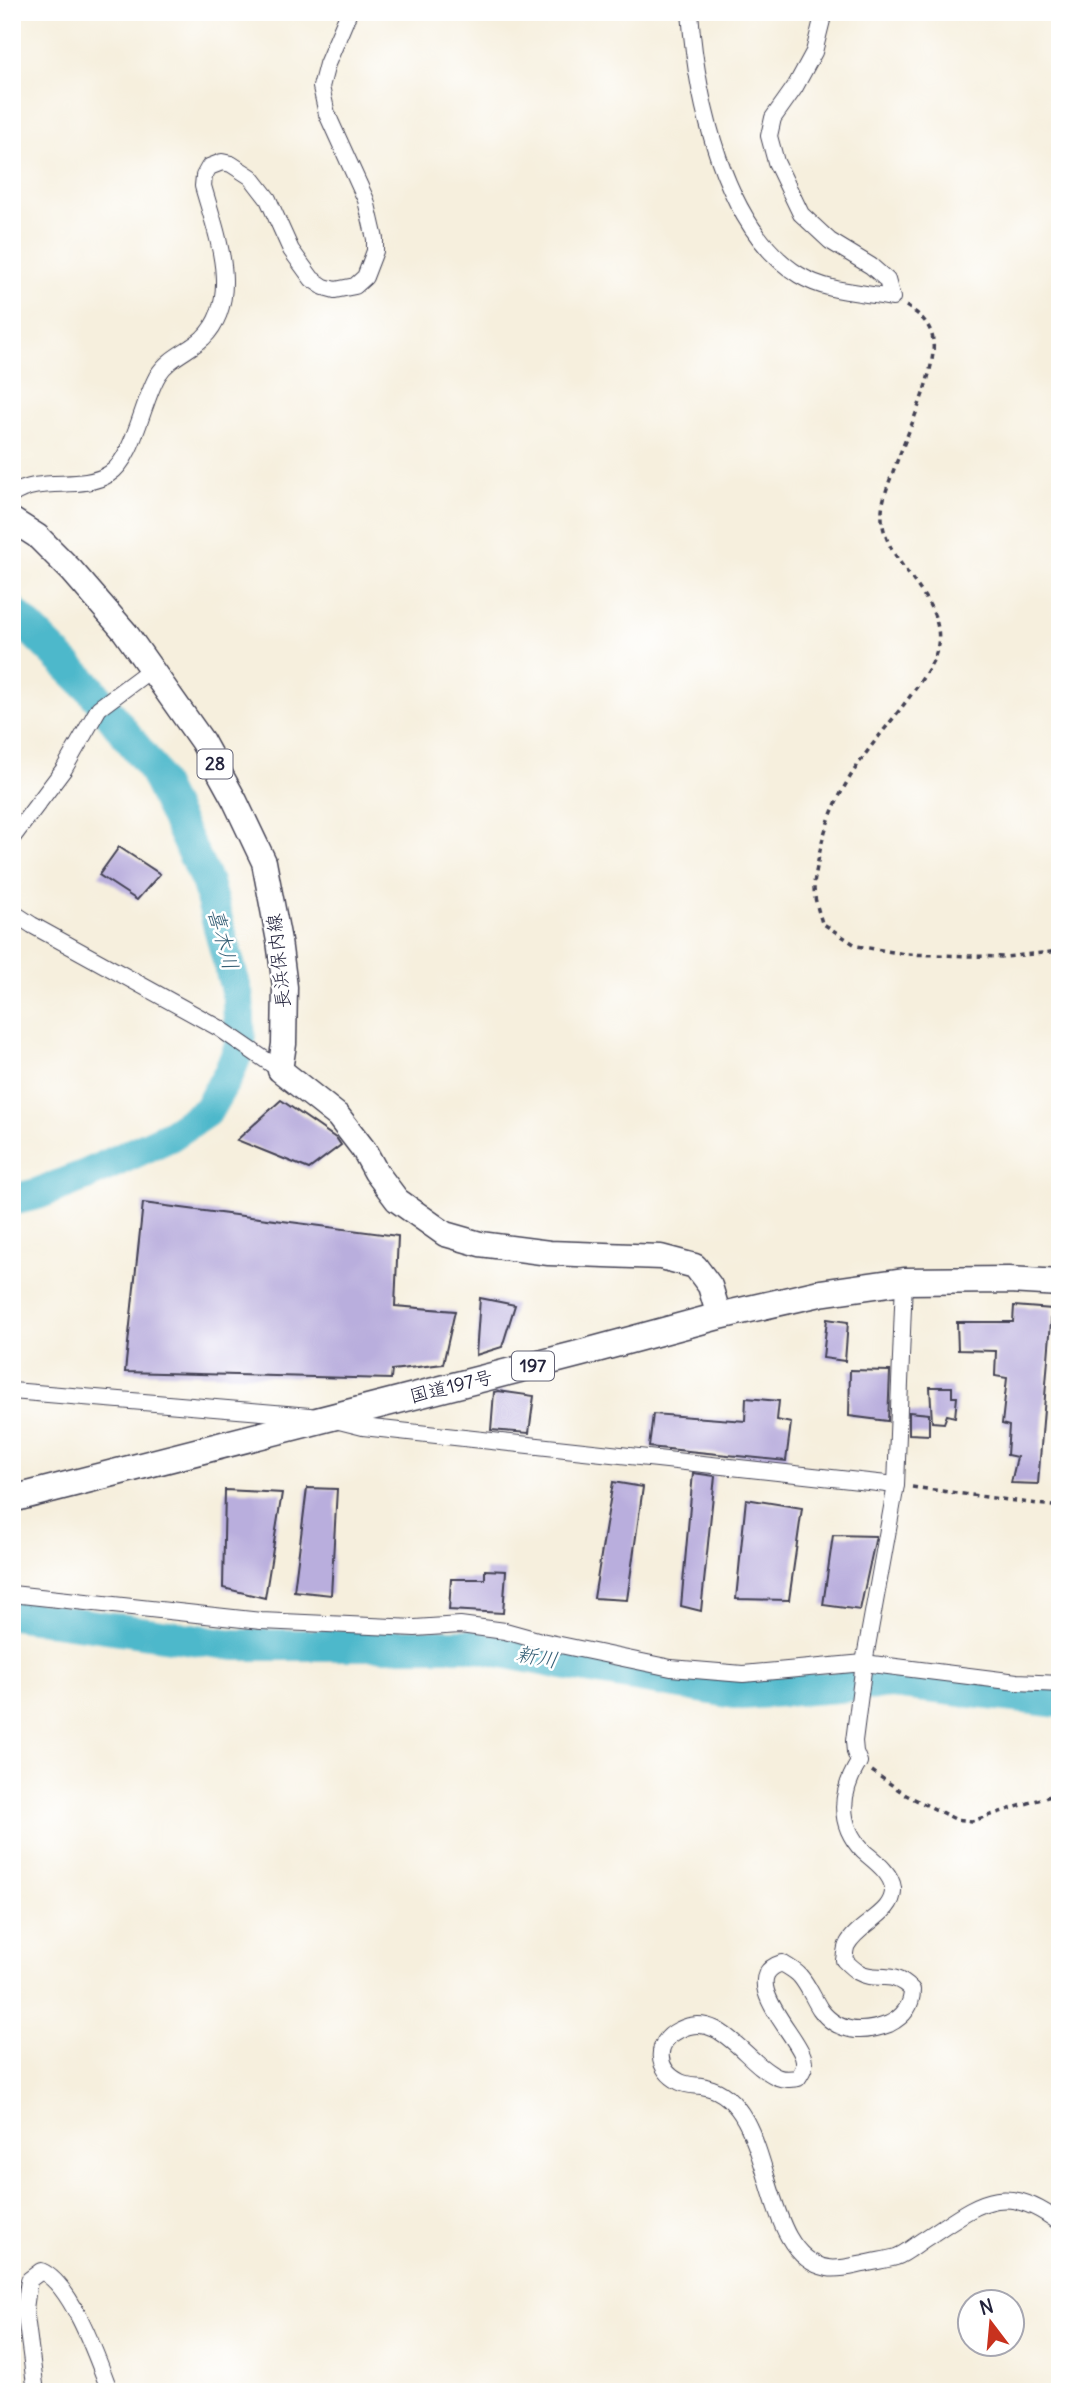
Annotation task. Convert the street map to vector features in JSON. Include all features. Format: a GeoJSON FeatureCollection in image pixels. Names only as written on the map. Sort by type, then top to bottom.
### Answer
{"type":"FeatureCollection","features":[{"type":"Feature","properties":{"kind":"highway","name":"国道197号"},"geometry":{"type":"LineString","coordinates":[[12,1499],[569,1357],[719,1316],[820,1293],[904,1281],[1009,1280],[1060,1283]]}},
{"type":"Feature","properties":{"kind":"main road","name":"長浜保内線"},"geometry":{"type":"LineString","coordinates":[[12,520],[37,536],[72,571],[125,632],[147,673],[202,741],[235,801],[264,862],[285,987],[284,1044],[274,1067]]}},
{"type":"Feature","properties":{"kind":"main road"},"geometry":{"type":"LineString","coordinates":[[274,1067],[338,1116],[397,1200],[445,1234],[480,1244],[522,1250],[661,1257],[695,1266],[710,1286],[719,1316]]}},
{"type":"Feature","properties":{"kind":"street"},"geometry":{"type":"LineString","coordinates":[[12,495],[21,489],[37,485],[88,482],[110,473],[129,446],[158,375],[169,361],[201,340],[214,326],[224,292],[223,260],[203,186],[209,167],[222,162],[231,164],[251,177],[268,199],[291,250],[312,279],[335,290],[355,286],[365,277],[375,251],[366,200],[327,114],[321,87],[327,64],[349,12]]}},
{"type":"Feature","properties":{"kind":"street"},"geometry":{"type":"LineString","coordinates":[[690,12],[693,57],[705,117],[725,175],[755,233],[767,249],[799,275],[827,288],[892,298],[887,281],[871,266],[830,241],[801,214],[776,162],[769,136],[773,118],[795,87],[814,52],[824,12]]}},
{"type":"Feature","properties":{"kind":"street"},"geometry":{"type":"LineString","coordinates":[[12,838],[64,769],[99,708],[147,673]]}},
{"type":"Feature","properties":{"kind":"street"},"geometry":{"type":"LineString","coordinates":[[12,912],[219,1028],[274,1067]]}},
{"type":"Feature","properties":{"kind":"street"},"geometry":{"type":"LineString","coordinates":[[904,1281],[896,1485],[864,1663],[854,1741],[859,1762],[846,1783],[843,1812],[849,1831],[861,1849],[880,1865],[893,1885],[892,1899],[882,1912],[859,1929],[846,1946],[844,1960],[859,1973],[891,1976],[904,1982],[912,1990],[912,2000],[907,2011],[891,2023],[865,2031],[849,2030],[837,2025],[822,2012],[799,1975],[782,1963],[769,1970],[765,1978],[765,1988],[775,2013],[803,2054],[805,2067],[798,2078],[780,2079],[766,2071],[728,2036],[706,2025],[697,2024],[671,2035],[662,2048],[660,2060],[667,2074],[683,2084],[709,2087],[737,2105],[748,2123],[779,2216],[797,2249],[812,2262],[828,2268],[848,2267],[898,2256],[981,2203],[1003,2198],[1018,2200],[1050,2215],[1060,2223]]}},
{"type":"Feature","properties":{"kind":"street"},"geometry":{"type":"LineString","coordinates":[[12,1391],[327,1418],[363,1427],[896,1485]]}},
{"type":"Feature","properties":{"kind":"street"},"geometry":{"type":"LineString","coordinates":[[12,1594],[261,1621],[415,1628],[460,1625],[505,1631],[629,1660],[683,1669],[743,1674],[864,1663],[1017,1682],[1060,1684]]}},
{"type":"Feature","properties":{"kind":"street"},"geometry":{"type":"LineString","coordinates":[[36,2392],[24,2309],[29,2280],[41,2271],[48,2274],[63,2290],[86,2332],[110,2392]]}},
{"type":"Feature","properties":{"kind":"path"},"geometry":{"type":"LineString","coordinates":[[892,298],[920,314],[932,333],[933,361],[886,491],[881,519],[892,551],[936,615],[939,635],[935,657],[902,708],[868,749],[846,782],[827,821],[814,888],[822,923],[857,946],[905,954],[1005,957],[1060,951]]}},
{"type":"Feature","properties":{"kind":"path"},"geometry":{"type":"LineString","coordinates":[[896,1485],[1060,1507]]}},
{"type":"Feature","properties":{"kind":"path"},"geometry":{"type":"LineString","coordinates":[[859,1762],[906,1794],[955,1819],[972,1821],[1060,1793]]}},
{"type":"Feature","properties":{"kind":"building"},"geometry":{"type":"Polygon","coordinates":[[[119,847],[160,874],[137,900],[99,875],[119,847]]]}},
{"type":"Feature","properties":{"kind":"building"},"geometry":{"type":"Polygon","coordinates":[[[281,1100],[337,1139],[341,1145],[309,1169],[237,1140],[281,1100]]]}},
{"type":"Feature","properties":{"kind":"building"},"geometry":{"type":"Polygon","coordinates":[[[143,1203],[398,1236],[395,1306],[455,1311],[443,1364],[392,1370],[391,1379],[125,1372],[143,1203]]]}},
{"type":"Feature","properties":{"kind":"building"},"geometry":{"type":"Polygon","coordinates":[[[480,1298],[515,1305],[502,1347],[476,1355],[480,1298]]]}},
{"type":"Feature","properties":{"kind":"building"},"geometry":{"type":"Polygon","coordinates":[[[1014,1306],[1052,1309],[1038,1484],[1011,1483],[1017,1457],[1007,1455],[1009,1426],[1002,1424],[1007,1378],[995,1376],[996,1351],[958,1350],[957,1322],[1013,1322],[1014,1306]]]}},
{"type":"Feature","properties":{"kind":"building"},"geometry":{"type":"Polygon","coordinates":[[[827,1319],[848,1322],[845,1361],[823,1358],[827,1319]]]}},
{"type":"Feature","properties":{"kind":"building"},"geometry":{"type":"Polygon","coordinates":[[[850,1370],[890,1371],[888,1421],[849,1416],[850,1370]]]}},
{"type":"Feature","properties":{"kind":"building"},"geometry":{"type":"Polygon","coordinates":[[[930,1387],[952,1387],[952,1397],[957,1397],[955,1417],[947,1415],[944,1423],[932,1422],[930,1387]]]}},
{"type":"Feature","properties":{"kind":"building"},"geometry":{"type":"Polygon","coordinates":[[[494,1392],[534,1396],[529,1433],[491,1430],[494,1392]]]}},
{"type":"Feature","properties":{"kind":"building"},"geometry":{"type":"Polygon","coordinates":[[[746,1398],[779,1401],[777,1420],[791,1423],[786,1461],[649,1447],[653,1414],[745,1421],[746,1398]]]}},
{"type":"Feature","properties":{"kind":"building"},"geometry":{"type":"Polygon","coordinates":[[[909,1412],[929,1414],[929,1435],[909,1434],[909,1412]]]}},
{"type":"Feature","properties":{"kind":"building"},"geometry":{"type":"Polygon","coordinates":[[[693,1473],[715,1476],[701,1611],[681,1606],[693,1473]]]}},
{"type":"Feature","properties":{"kind":"building"},"geometry":{"type":"Polygon","coordinates":[[[613,1482],[643,1487],[627,1600],[594,1598],[613,1482]]]}},
{"type":"Feature","properties":{"kind":"building"},"geometry":{"type":"Polygon","coordinates":[[[307,1488],[337,1489],[331,1595],[294,1591],[307,1488]]]}},
{"type":"Feature","properties":{"kind":"building"},"geometry":{"type":"Polygon","coordinates":[[[225,1490],[282,1493],[265,1598],[223,1588],[225,1490]]]}},
{"type":"Feature","properties":{"kind":"building"},"geometry":{"type":"Polygon","coordinates":[[[746,1499],[802,1508],[789,1600],[736,1599],[746,1499]]]}},
{"type":"Feature","properties":{"kind":"building"},"geometry":{"type":"Polygon","coordinates":[[[833,1535],[876,1536],[860,1610],[823,1605],[833,1535]]]}},
{"type":"Feature","properties":{"kind":"building"},"geometry":{"type":"Polygon","coordinates":[[[485,1570],[506,1571],[503,1613],[449,1610],[451,1579],[485,1579],[485,1570]]]}},
{"type":"Feature","properties":{"kind":"waterway","name":"喜木川"},"geometry":{"type":"LineString","coordinates":[[12,611],[90,688],[152,768],[207,883],[238,997],[240,1046],[229,1073],[207,1111],[170,1136],[86,1175],[37,1194],[12,1200]]}},
{"type":"Feature","properties":{"kind":"waterway","name":"新川"},"geometry":{"type":"LineString","coordinates":[[12,1614],[235,1645],[468,1645],[741,1694],[892,1683],[1060,1702]]}}]}
